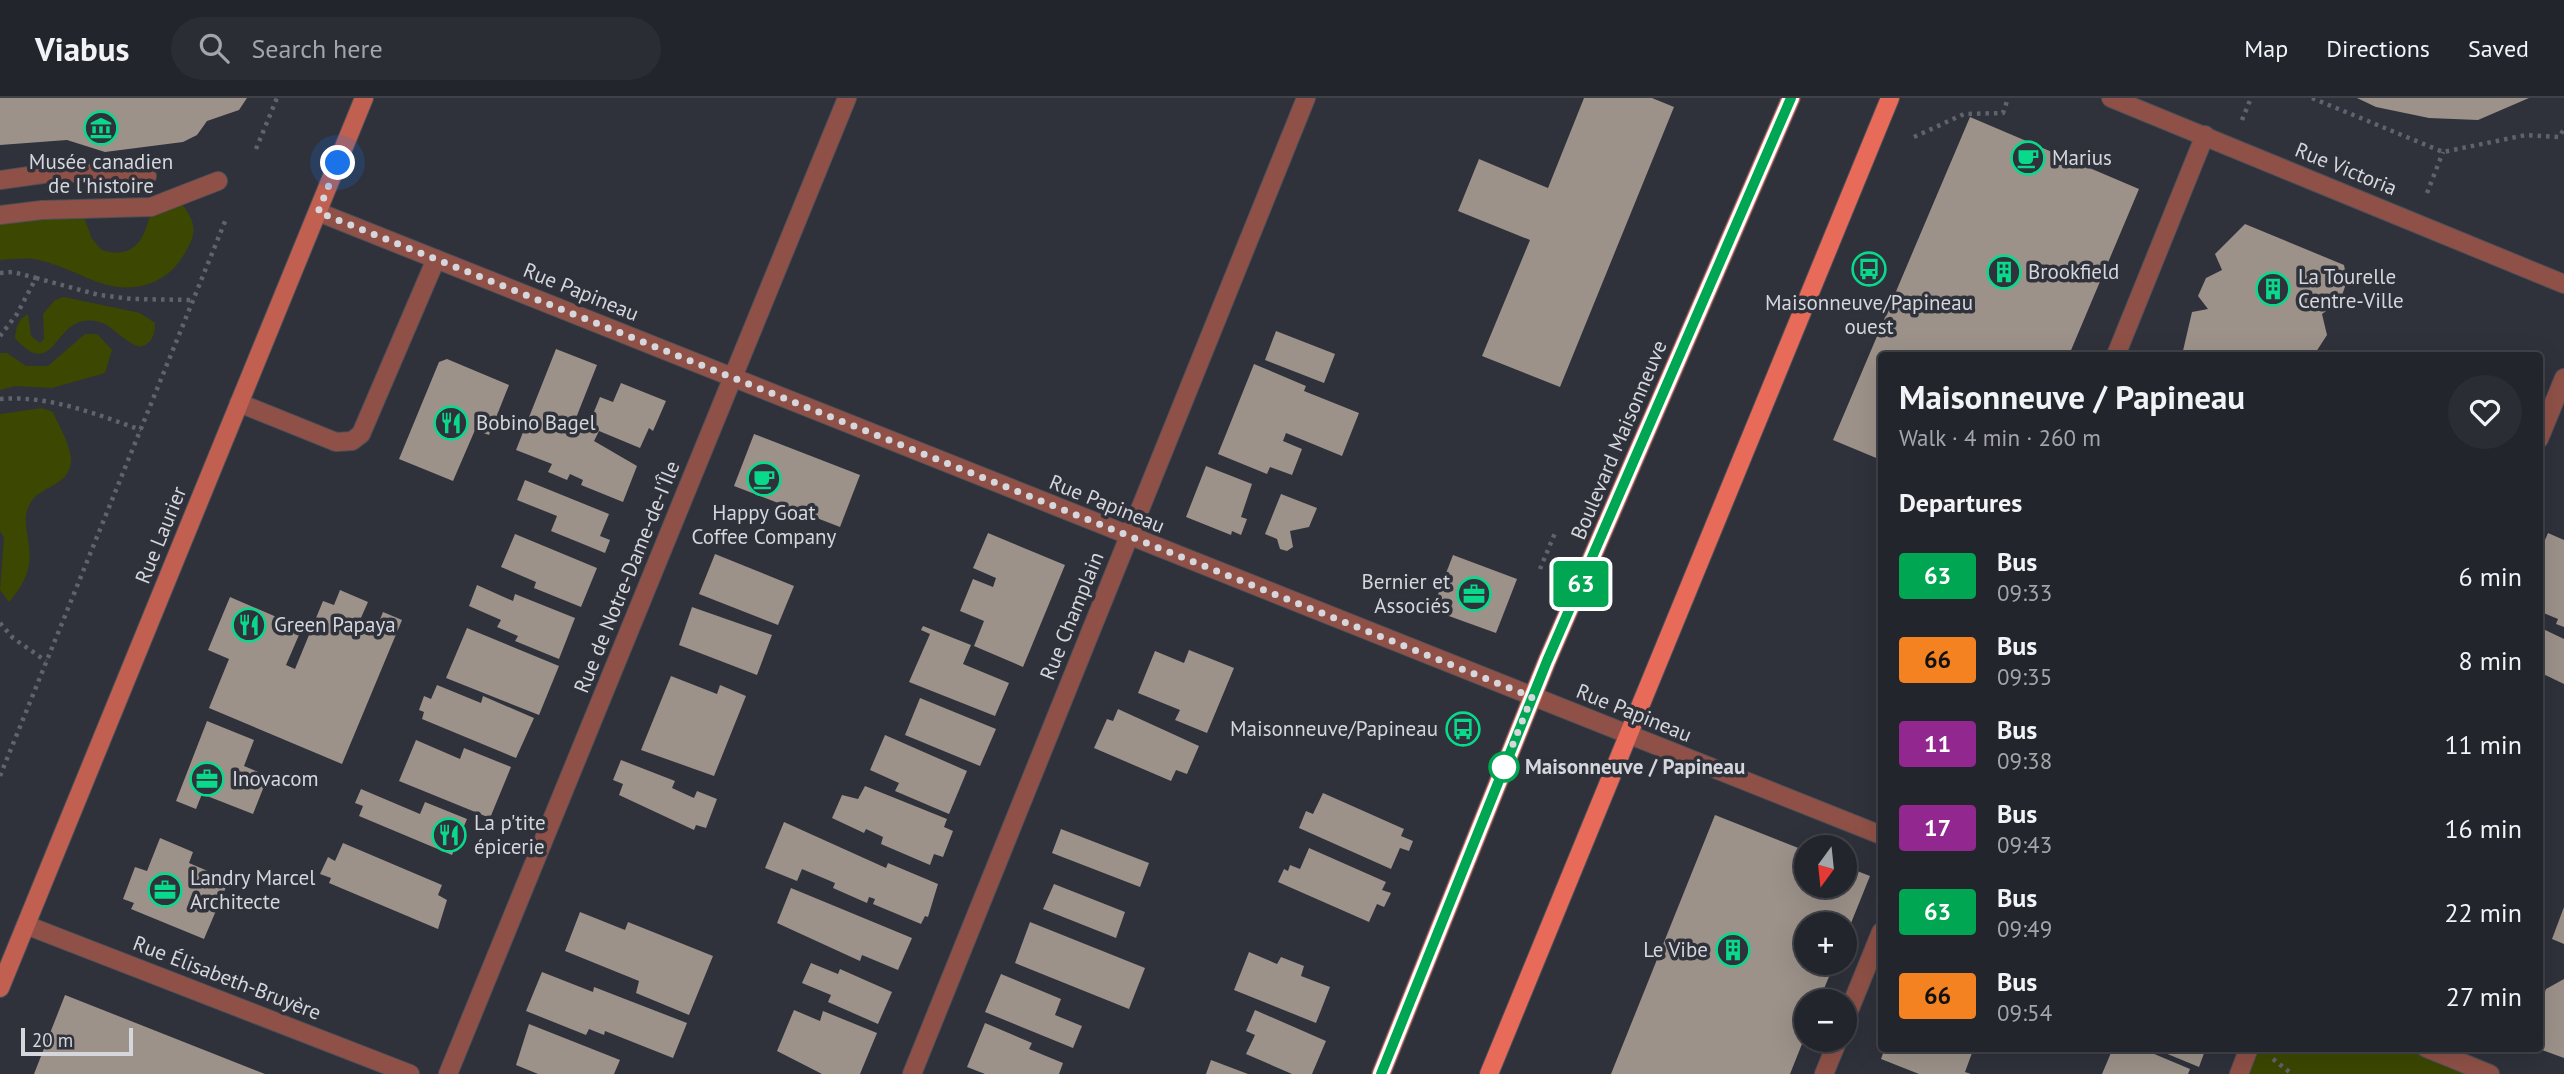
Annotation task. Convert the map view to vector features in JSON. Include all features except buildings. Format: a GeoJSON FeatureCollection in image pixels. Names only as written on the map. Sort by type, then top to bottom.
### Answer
{"type":"FeatureCollection","features":[{"type":"Feature","properties":{"kind":"main road","name":"Rue Laurier"},"geometry":{"type":"LineString","coordinates":[[0,988],[364,98]]}},
{"type":"Feature","properties":{"kind":"main road","name":"Boulevard Maisonneuve"},"geometry":{"type":"LineString","coordinates":[[1381,1074],[1532,697],[1791,98]]}},
{"type":"Feature","properties":{"kind":"main road"},"geometry":{"type":"LineString","coordinates":[[1489,1074],[1626,733],[1890,98]]}},
{"type":"Feature","properties":{"kind":"street","name":"Rue de Notre-Dame-de-I'Île"},"geometry":{"type":"LineString","coordinates":[[449,1074],[847,98]]}},
{"type":"Feature","properties":{"kind":"street","name":"Rue Champlain"},"geometry":{"type":"LineString","coordinates":[[912,1074],[1306,98]]}},
{"type":"Feature","properties":{"kind":"street","name":"Rue Victoria"},"geometry":{"type":"LineString","coordinates":[[2111,98],[2564,284]]}},
{"type":"Feature","properties":{"kind":"street"},"geometry":{"type":"LineString","coordinates":[[2117,352],[2205,135]]}},
{"type":"Feature","properties":{"kind":"street"},"geometry":{"type":"LineString","coordinates":[[0,180],[57,172],[147,176]]}},
{"type":"Feature","properties":{"kind":"street"},"geometry":{"type":"LineString","coordinates":[[0,215],[42,210],[151,207],[218,181]]}},
{"type":"Feature","properties":{"kind":"street","name":"Rue Papineau"},"geometry":{"type":"LineString","coordinates":[[318,212],[1878,834]]}},
{"type":"Feature","properties":{"kind":"street"},"geometry":{"type":"LineString","coordinates":[[239,403],[336,442],[352,441],[361,434],[436,259]]}},
{"type":"Feature","properties":{"kind":"street"},"geometry":{"type":"LineString","coordinates":[[2543,429],[2564,378]]}},
{"type":"Feature","properties":{"kind":"street","name":"Rue Élisabeth-Bruyère"},"geometry":{"type":"LineString","coordinates":[[26,925],[410,1074]]}},
{"type":"Feature","properties":{"kind":"street"},"geometry":{"type":"LineString","coordinates":[[1857,991],[1878,939]]}},
{"type":"Feature","properties":{"kind":"street"},"geometry":{"type":"LineString","coordinates":[[1824,1074],[1833,1052]]}},
{"type":"Feature","properties":{"kind":"street"},"geometry":{"type":"LineString","coordinates":[[2239,1074],[2247,1052]]}},
{"type":"Feature","properties":{"kind":"street"},"geometry":{"type":"LineString","coordinates":[[2436,1052],[2490,1074]]}},
{"type":"Feature","properties":{"kind":"path"},"geometry":{"type":"LineString","coordinates":[[256,149],[277,98]]}},
{"type":"Feature","properties":{"kind":"path"},"geometry":{"type":"LineString","coordinates":[[1914,138],[1964,114],[2003,113],[2008,98]]}},
{"type":"Feature","properties":{"kind":"path"},"geometry":{"type":"LineString","coordinates":[[2242,120],[2251,98]]}},
{"type":"Feature","properties":{"kind":"path"},"geometry":{"type":"LineString","coordinates":[[2312,98],[2443,152],[2526,135],[2559,137],[2564,142]]}},
{"type":"Feature","properties":{"kind":"path"},"geometry":{"type":"LineString","coordinates":[[2559,137],[2564,129]]}},
{"type":"Feature","properties":{"kind":"path"},"geometry":{"type":"LineString","coordinates":[[2427,193],[2443,152]]}},
{"type":"Feature","properties":{"kind":"path"},"geometry":{"type":"LineString","coordinates":[[0,776],[226,219]]}},
{"type":"Feature","properties":{"kind":"path"},"geometry":{"type":"LineString","coordinates":[[0,273],[13,272],[100,295],[194,300]]}},
{"type":"Feature","properties":{"kind":"path"},"geometry":{"type":"LineString","coordinates":[[0,336],[17,314],[36,278]]}},
{"type":"Feature","properties":{"kind":"path"},"geometry":{"type":"LineString","coordinates":[[0,399],[50,402],[89,411],[141,430]]}},
{"type":"Feature","properties":{"kind":"path"},"geometry":{"type":"LineString","coordinates":[[1540,569],[1555,533]]}},
{"type":"Feature","properties":{"kind":"path"},"geometry":{"type":"LineString","coordinates":[[0,623],[13,638],[47,661]]}},
{"type":"Feature","properties":{"kind":"green space"},"geometry":{"type":"Polygon","coordinates":[[[178,198],[192,220],[192,239],[173,268],[151,283],[122,287],[96,281],[38,260],[0,260],[0,215],[81,209],[92,239],[102,250],[123,252],[131,249],[143,236],[151,207],[178,198]]]}},
{"type":"Feature","properties":{"kind":"green space"},"geometry":{"type":"Polygon","coordinates":[[[64,297],[140,313],[155,323],[153,335],[148,343],[141,347],[126,340],[108,326],[84,321],[66,331],[45,352],[37,354],[15,338],[20,321],[28,314],[31,336],[40,343],[44,339],[43,314],[55,300],[64,297]]]}},
{"type":"Feature","properties":{"kind":"green space"},"geometry":{"type":"Polygon","coordinates":[[[85,334],[97,334],[112,350],[105,373],[52,388],[15,386],[0,390],[0,353],[7,353],[26,366],[48,366],[85,334]]]}},
{"type":"Feature","properties":{"kind":"green space"},"geometry":{"type":"Polygon","coordinates":[[[42,408],[53,412],[68,447],[70,467],[63,478],[31,502],[26,523],[30,557],[28,571],[9,602],[0,590],[4,538],[0,531],[0,414],[42,408]]]}},
{"type":"Feature","properties":{"kind":"green space"},"geometry":{"type":"Polygon","coordinates":[[[2247,1052],[2436,1052],[2490,1074],[2239,1074],[2247,1052]]]}},
{"type":"Feature","properties":{"kind":"bus line","name":"63"},"geometry":{"type":"LineString","coordinates":[[1381,1074],[1547,661],[1791,98]]}},
{"type":"Feature","properties":{"kind":"place","name":"Musée canadien de l'histoire"},"geometry":{"type":"Point","coordinates":[101,128]}},
{"type":"Feature","properties":{"kind":"place","name":"Marius"},"geometry":{"type":"Point","coordinates":[2028,158]}},
{"type":"Feature","properties":{"kind":"place","name":"Maisonneuve/Papineau ouest"},"geometry":{"type":"Point","coordinates":[1869,269]}},
{"type":"Feature","properties":{"kind":"place","name":"Brookfield"},"geometry":{"type":"Point","coordinates":[2004,272]}},
{"type":"Feature","properties":{"kind":"place","name":"La Tourelle Centre-Ville"},"geometry":{"type":"Point","coordinates":[2273,289]}},
{"type":"Feature","properties":{"kind":"place","name":"Bobino Bagel"},"geometry":{"type":"Point","coordinates":[451,423]}},
{"type":"Feature","properties":{"kind":"place","name":"Happy Goat Coffee Company"},"geometry":{"type":"Point","coordinates":[764,479]}},
{"type":"Feature","properties":{"kind":"place","name":"Bernier et Associés"},"geometry":{"type":"Point","coordinates":[1474,594]}},
{"type":"Feature","properties":{"kind":"place","name":"Green Papaya"},"geometry":{"type":"Point","coordinates":[249,625]}},
{"type":"Feature","properties":{"kind":"place","name":"Maisonneuve/Papineau"},"geometry":{"type":"Point","coordinates":[1463,729]}},
{"type":"Feature","properties":{"kind":"place","name":"Maisonneuve / Papineau"},"geometry":{"type":"Point","coordinates":[1504,767]}},
{"type":"Feature","properties":{"kind":"place","name":"Inovacom"},"geometry":{"type":"Point","coordinates":[207,779]}},
{"type":"Feature","properties":{"kind":"place","name":"La p'tite épicerie"},"geometry":{"type":"Point","coordinates":[449,835]}},
{"type":"Feature","properties":{"kind":"place","name":"Landry Marcel Architecte"},"geometry":{"type":"Point","coordinates":[165,890]}},
{"type":"Feature","properties":{"kind":"place","name":"Le Vibe"},"geometry":{"type":"Point","coordinates":[1733,950]}},
{"type":"Feature","properties":{"kind":"route"},"geometry":{"type":"LineString","coordinates":[[338,163],[318,212],[1532,697],[1501,774],[1504,767]]}}]}
